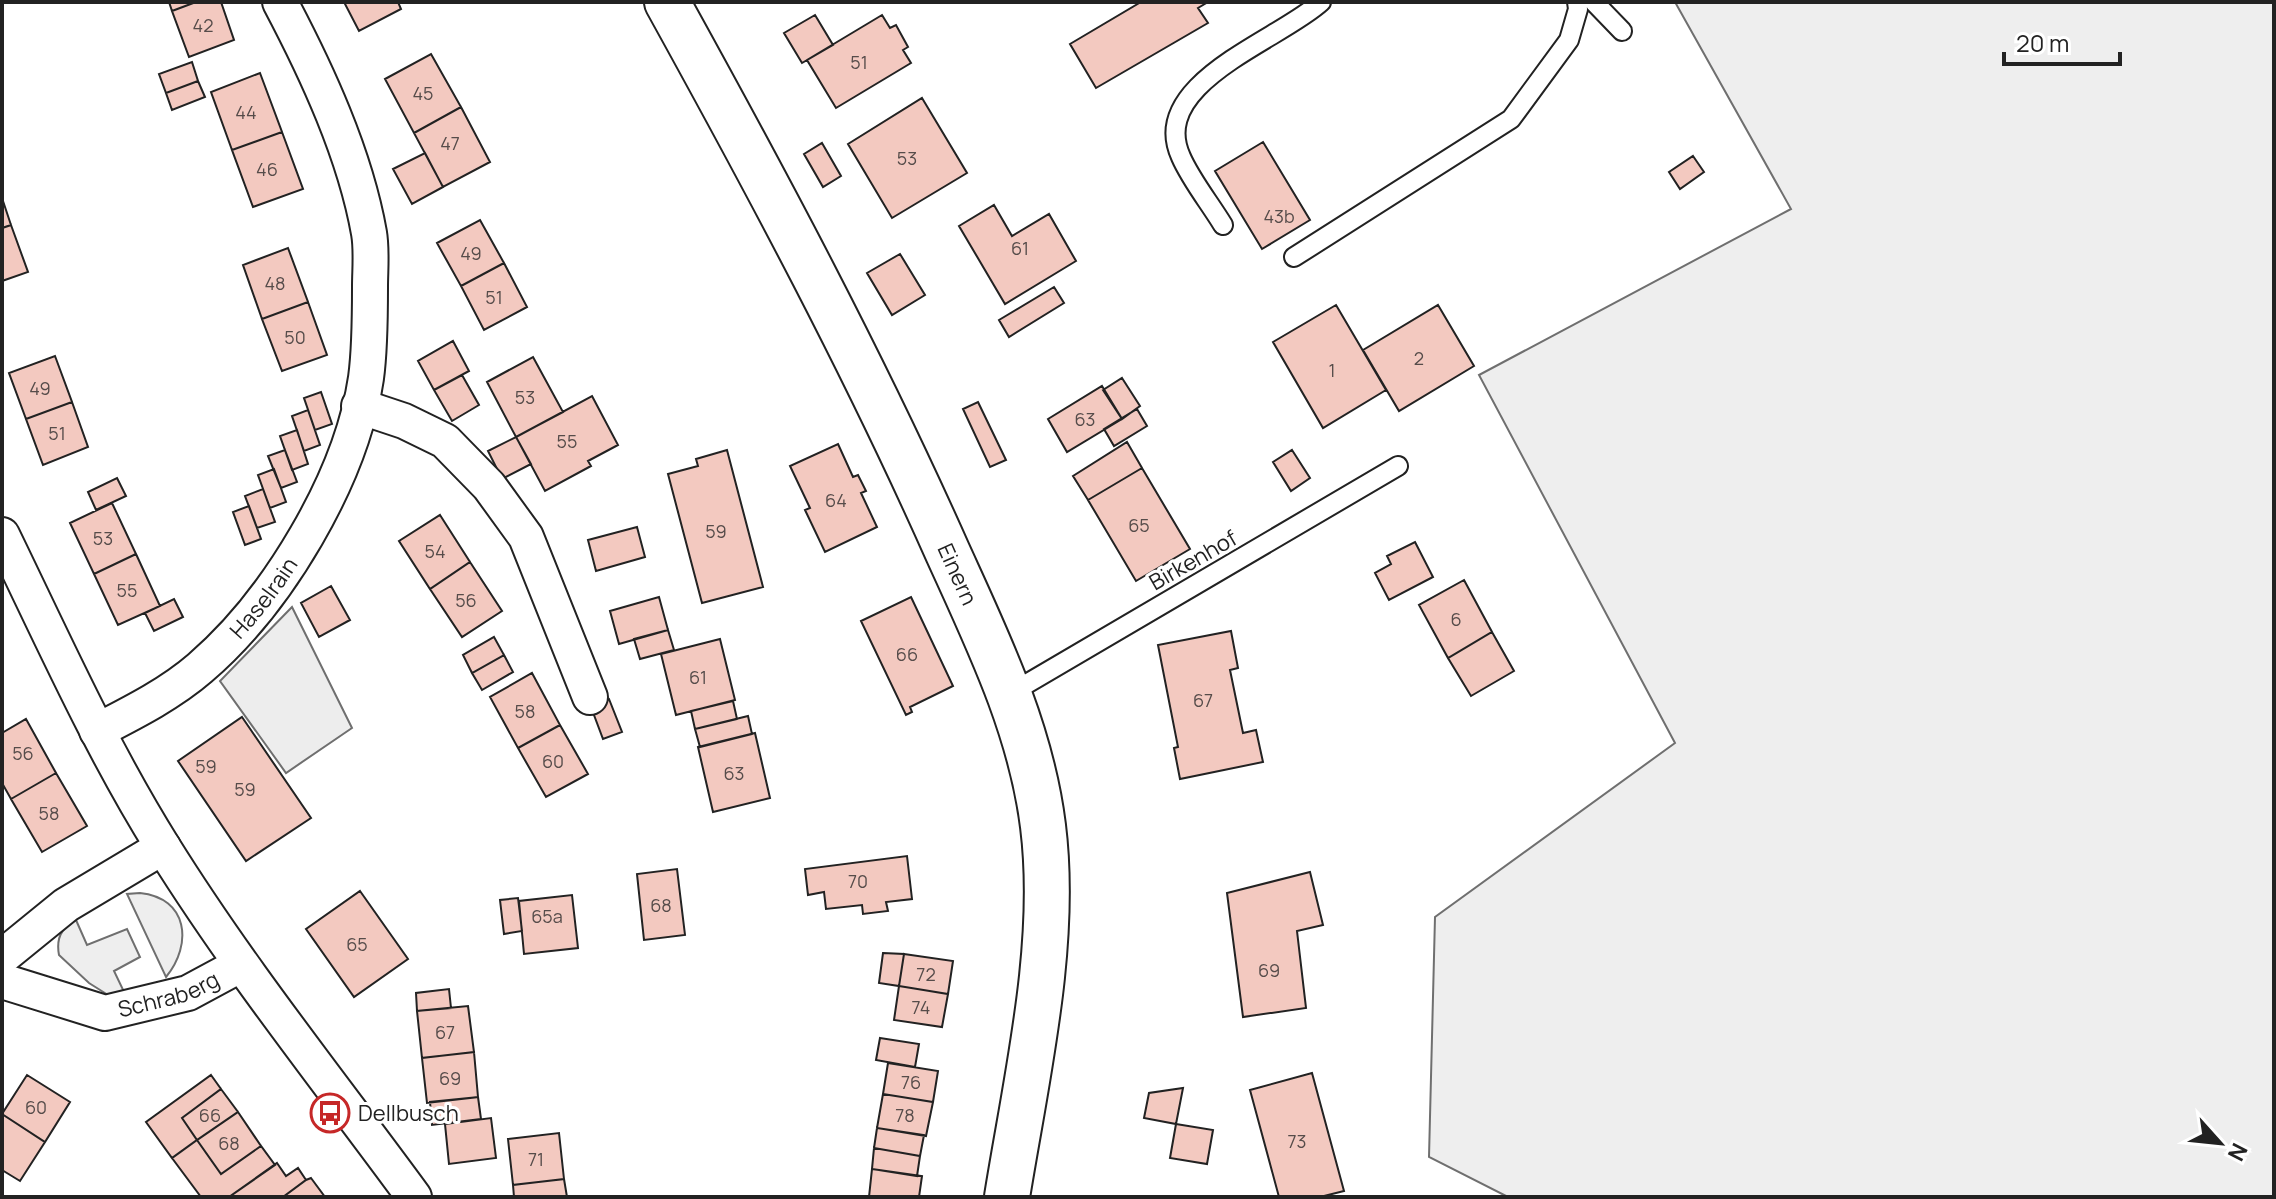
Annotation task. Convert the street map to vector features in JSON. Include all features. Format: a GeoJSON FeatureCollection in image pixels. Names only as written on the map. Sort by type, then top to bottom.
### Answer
{"type":"FeatureCollection","features":[{"type":"Feature","properties":{"kind":"main road","name":"Einern"},"geometry":{"type":"LineString","coordinates":[[667,2],[773,194],[854,353],[1011,693],[1038,792],[1046,895],[1038,1000],[1007,1197]]}},
{"type":"Feature","properties":{"kind":"street","name":"Haselrain"},"geometry":{"type":"LineString","coordinates":[[97,731],[134,712],[198,670],[247,621],[273,587],[322,505],[351,435],[359,406],[366,378],[369,234],[324,85],[280,2]]}},
{"type":"Feature","properties":{"kind":"street"},"geometry":{"type":"LineString","coordinates":[[359,406],[404,421],[445,441],[489,486],[526,537],[590,697]]}},
{"type":"Feature","properties":{"kind":"street"},"geometry":{"type":"LineString","coordinates":[[2,535],[97,731],[163,847],[240,965],[414,1197]]}},
{"type":"Feature","properties":{"kind":"street","name":"Schraberg"},"geometry":{"type":"LineString","coordinates":[[163,847],[66,905],[4,958],[105,1013],[188,993],[240,965]]}},
{"type":"Feature","properties":{"kind":"lane"},"geometry":{"type":"LineString","coordinates":[[1223,225],[1180,156],[1174,134],[1181,104],[1208,76],[1321,2]]}},
{"type":"Feature","properties":{"kind":"lane"},"geometry":{"type":"LineString","coordinates":[[1294,257],[1511,119],[1569,40],[1578,9],[1577,2]]}},
{"type":"Feature","properties":{"kind":"lane"},"geometry":{"type":"LineString","coordinates":[[1594,2],[1622,31]]}},
{"type":"Feature","properties":{"kind":"lane","name":"Birkenhof"},"geometry":{"type":"LineString","coordinates":[[1011,693],[1398,466]]}},
{"type":"Feature","properties":{"kind":"shaded area"},"geometry":{"type":"Polygon","coordinates":[[[1675,2],[2274,2],[2274,1197],[1508,1197],[1429,1157],[1435,917],[1675,743],[1479,375],[1791,209],[1675,2]]]}},
{"type":"Feature","properties":{"kind":"shaded area"},"geometry":{"type":"Polygon","coordinates":[[[292,607],[352,728],[286,773],[220,681],[292,607]]]}},
{"type":"Feature","properties":{"kind":"shaded area"},"geometry":{"type":"Polygon","coordinates":[[[140,893],[168,904],[181,924],[180,951],[166,977],[127,894],[140,893]]]}},
{"type":"Feature","properties":{"kind":"shaded area"},"geometry":{"type":"Polygon","coordinates":[[[76,920],[87,945],[127,929],[140,957],[114,971],[126,996],[116,1000],[89,983],[59,955],[61,934],[76,920]]]}},
{"type":"Feature","properties":{"kind":"building"},"geometry":{"type":"Polygon","coordinates":[[[169,2],[196,2],[172,11],[169,2]]]}},
{"type":"Feature","properties":{"kind":"building"},"geometry":{"type":"Polygon","coordinates":[[[196,2],[221,2],[234,40],[189,57],[172,11],[196,2]]]}},
{"type":"Feature","properties":{"kind":"building"},"geometry":{"type":"Polygon","coordinates":[[[344,2],[398,2],[401,9],[359,31],[344,2]]]}},
{"type":"Feature","properties":{"kind":"building"},"geometry":{"type":"Polygon","coordinates":[[[1141,2],[1208,2],[1198,8],[1208,23],[1096,88],[1070,44],[1141,2]]]}},
{"type":"Feature","properties":{"kind":"building"},"geometry":{"type":"Polygon","coordinates":[[[815,15],[833,45],[802,63],[784,33],[815,15]]]}},
{"type":"Feature","properties":{"kind":"building"},"geometry":{"type":"Polygon","coordinates":[[[882,15],[890,28],[896,25],[908,47],[903,50],[911,63],[836,108],[807,60],[882,15]]]}},
{"type":"Feature","properties":{"kind":"building"},"geometry":{"type":"Polygon","coordinates":[[[431,54],[461,107],[414,133],[385,79],[431,54]]]}},
{"type":"Feature","properties":{"kind":"building"},"geometry":{"type":"Polygon","coordinates":[[[192,62],[198,81],[166,93],[159,74],[192,62]]]}},
{"type":"Feature","properties":{"kind":"building"},"geometry":{"type":"Polygon","coordinates":[[[260,73],[282,132],[232,150],[211,92],[260,73]]]}},
{"type":"Feature","properties":{"kind":"building"},"geometry":{"type":"Polygon","coordinates":[[[198,81],[205,97],[172,110],[166,93],[198,81]]]}},
{"type":"Feature","properties":{"kind":"building"},"geometry":{"type":"Polygon","coordinates":[[[922,98],[967,173],[892,218],[848,144],[922,98]]]}},
{"type":"Feature","properties":{"kind":"building"},"geometry":{"type":"Polygon","coordinates":[[[461,107],[490,162],[443,187],[414,133],[461,107]]]}},
{"type":"Feature","properties":{"kind":"building"},"geometry":{"type":"Polygon","coordinates":[[[282,132],[303,189],[253,207],[232,150],[282,132]]]}},
{"type":"Feature","properties":{"kind":"building"},"geometry":{"type":"Polygon","coordinates":[[[1263,142],[1310,220],[1262,249],[1215,171],[1263,142]]]}},
{"type":"Feature","properties":{"kind":"building"},"geometry":{"type":"Polygon","coordinates":[[[822,143],[841,176],[823,187],[804,154],[822,143]]]}},
{"type":"Feature","properties":{"kind":"building"},"geometry":{"type":"Polygon","coordinates":[[[425,153],[443,187],[412,204],[393,169],[425,153]]]}},
{"type":"Feature","properties":{"kind":"building"},"geometry":{"type":"Polygon","coordinates":[[[1693,156],[1704,172],[1680,189],[1669,172],[1693,156]]]}},
{"type":"Feature","properties":{"kind":"building"},"geometry":{"type":"Polygon","coordinates":[[[2,198],[11,225],[2,228],[2,198]]]}},
{"type":"Feature","properties":{"kind":"building"},"geometry":{"type":"Polygon","coordinates":[[[994,205],[1012,236],[1049,214],[1076,261],[1005,304],[959,226],[994,205]]]}},
{"type":"Feature","properties":{"kind":"building"},"geometry":{"type":"Polygon","coordinates":[[[480,220],[504,263],[461,286],[437,243],[480,220]]]}},
{"type":"Feature","properties":{"kind":"building"},"geometry":{"type":"Polygon","coordinates":[[[11,225],[28,272],[2,281],[2,228],[11,225]]]}},
{"type":"Feature","properties":{"kind":"building"},"geometry":{"type":"Polygon","coordinates":[[[288,248],[308,302],[262,319],[243,265],[288,248]]]}},
{"type":"Feature","properties":{"kind":"building"},"geometry":{"type":"Polygon","coordinates":[[[900,254],[925,295],[892,315],[867,273],[900,254]]]}},
{"type":"Feature","properties":{"kind":"building"},"geometry":{"type":"Polygon","coordinates":[[[504,263],[527,307],[484,330],[461,286],[504,263]]]}},
{"type":"Feature","properties":{"kind":"building"},"geometry":{"type":"Polygon","coordinates":[[[1054,287],[1064,303],[1009,337],[999,320],[1054,287]]]}},
{"type":"Feature","properties":{"kind":"building"},"geometry":{"type":"Polygon","coordinates":[[[308,302],[327,355],[282,371],[262,319],[308,302]]]}},
{"type":"Feature","properties":{"kind":"building"},"geometry":{"type":"Polygon","coordinates":[[[1336,305],[1386,390],[1323,428],[1273,342],[1336,305]]]}},
{"type":"Feature","properties":{"kind":"building"},"geometry":{"type":"Polygon","coordinates":[[[1438,305],[1474,366],[1399,411],[1363,350],[1438,305]]]}},
{"type":"Feature","properties":{"kind":"building"},"geometry":{"type":"Polygon","coordinates":[[[453,341],[469,371],[434,390],[418,361],[453,341]]]}},
{"type":"Feature","properties":{"kind":"building"},"geometry":{"type":"Polygon","coordinates":[[[55,356],[72,402],[26,419],[9,373],[55,356]]]}},
{"type":"Feature","properties":{"kind":"building"},"geometry":{"type":"Polygon","coordinates":[[[533,357],[563,412],[516,437],[487,382],[533,357]]]}},
{"type":"Feature","properties":{"kind":"building"},"geometry":{"type":"Polygon","coordinates":[[[462,375],[479,405],[452,421],[434,390],[462,375]]]}},
{"type":"Feature","properties":{"kind":"building"},"geometry":{"type":"Polygon","coordinates":[[[1122,378],[1140,406],[1122,419],[1103,390],[1122,378]]]}},
{"type":"Feature","properties":{"kind":"building"},"geometry":{"type":"Polygon","coordinates":[[[1102,386],[1122,419],[1067,452],[1048,419],[1102,386]]]}},
{"type":"Feature","properties":{"kind":"building"},"geometry":{"type":"Polygon","coordinates":[[[321,392],[332,424],[315,430],[304,398],[321,392]]]}},
{"type":"Feature","properties":{"kind":"building"},"geometry":{"type":"Polygon","coordinates":[[[592,396],[618,445],[588,461],[591,466],[545,491],[516,437],[592,396]]]}},
{"type":"Feature","properties":{"kind":"building"},"geometry":{"type":"Polygon","coordinates":[[[72,402],[88,447],[43,465],[26,419],[72,402]]]}},
{"type":"Feature","properties":{"kind":"building"},"geometry":{"type":"Polygon","coordinates":[[[978,402],[1006,460],[990,467],[963,409],[978,402]]]}},
{"type":"Feature","properties":{"kind":"building"},"geometry":{"type":"Polygon","coordinates":[[[1137,409],[1147,426],[1114,446],[1104,429],[1137,409]]]}},
{"type":"Feature","properties":{"kind":"building"},"geometry":{"type":"Polygon","coordinates":[[[308,410],[320,445],[304,451],[292,416],[308,410]]]}},
{"type":"Feature","properties":{"kind":"building"},"geometry":{"type":"Polygon","coordinates":[[[297,430],[308,464],[292,470],[280,436],[297,430]]]}},
{"type":"Feature","properties":{"kind":"building"},"geometry":{"type":"Polygon","coordinates":[[[516,437],[531,464],[502,479],[488,451],[516,437]]]}},
{"type":"Feature","properties":{"kind":"building"},"geometry":{"type":"Polygon","coordinates":[[[1127,442],[1142,468],[1088,500],[1073,476],[1127,442]]]}},
{"type":"Feature","properties":{"kind":"building"},"geometry":{"type":"Polygon","coordinates":[[[838,444],[853,477],[858,475],[866,491],[861,493],[877,527],[825,552],[805,510],[810,508],[790,466],[838,444]]]}},
{"type":"Feature","properties":{"kind":"building"},"geometry":{"type":"Polygon","coordinates":[[[285,450],[297,482],[281,488],[268,456],[285,450]]]}},
{"type":"Feature","properties":{"kind":"building"},"geometry":{"type":"Polygon","coordinates":[[[727,450],[763,587],[702,603],[668,474],[698,466],[696,459],[727,450]]]}},
{"type":"Feature","properties":{"kind":"building"},"geometry":{"type":"Polygon","coordinates":[[[1292,450],[1310,478],[1291,491],[1273,462],[1292,450]]]}},
{"type":"Feature","properties":{"kind":"building"},"geometry":{"type":"Polygon","coordinates":[[[1142,468],[1190,549],[1136,581],[1088,500],[1142,468]]]}},
{"type":"Feature","properties":{"kind":"building"},"geometry":{"type":"Polygon","coordinates":[[[274,469],[286,502],[270,508],[258,475],[274,469]]]}},
{"type":"Feature","properties":{"kind":"building"},"geometry":{"type":"Polygon","coordinates":[[[117,478],[126,496],[96,510],[88,492],[117,478]]]}},
{"type":"Feature","properties":{"kind":"building"},"geometry":{"type":"Polygon","coordinates":[[[263,489],[275,522],[257,528],[245,496],[263,489]]]}},
{"type":"Feature","properties":{"kind":"building"},"geometry":{"type":"Polygon","coordinates":[[[112,503],[136,554],[94,574],[70,523],[112,503]]]}},
{"type":"Feature","properties":{"kind":"building"},"geometry":{"type":"Polygon","coordinates":[[[249,506],[261,539],[245,545],[233,512],[249,506]]]}},
{"type":"Feature","properties":{"kind":"building"},"geometry":{"type":"Polygon","coordinates":[[[440,515],[470,562],[430,589],[399,541],[440,515]]]}},
{"type":"Feature","properties":{"kind":"building"},"geometry":{"type":"Polygon","coordinates":[[[637,527],[645,557],[596,571],[588,540],[637,527]]]}},
{"type":"Feature","properties":{"kind":"building"},"geometry":{"type":"Polygon","coordinates":[[[1415,542],[1433,577],[1389,600],[1375,573],[1391,564],[1387,556],[1415,542]]]}},
{"type":"Feature","properties":{"kind":"building"},"geometry":{"type":"Polygon","coordinates":[[[136,554],[160,606],[118,625],[94,574],[136,554]]]}},
{"type":"Feature","properties":{"kind":"building"},"geometry":{"type":"Polygon","coordinates":[[[470,562],[502,611],[462,637],[430,589],[470,562]]]}},
{"type":"Feature","properties":{"kind":"building"},"geometry":{"type":"Polygon","coordinates":[[[1464,580],[1492,632],[1448,658],[1419,605],[1464,580]]]}},
{"type":"Feature","properties":{"kind":"building"},"geometry":{"type":"Polygon","coordinates":[[[331,586],[350,620],[319,637],[301,603],[331,586]]]}},
{"type":"Feature","properties":{"kind":"building"},"geometry":{"type":"Polygon","coordinates":[[[659,597],[668,630],[619,644],[610,611],[659,597]]]}},
{"type":"Feature","properties":{"kind":"building"},"geometry":{"type":"Polygon","coordinates":[[[911,597],[953,686],[910,707],[912,712],[906,715],[861,621],[911,597]]]}},
{"type":"Feature","properties":{"kind":"building"},"geometry":{"type":"Polygon","coordinates":[[[174,599],[183,617],[154,631],[145,613],[174,599]]]}},
{"type":"Feature","properties":{"kind":"building"},"geometry":{"type":"Polygon","coordinates":[[[668,630],[674,650],[640,659],[634,639],[668,630]]]}},
{"type":"Feature","properties":{"kind":"building"},"geometry":{"type":"Polygon","coordinates":[[[1231,631],[1238,668],[1230,670],[1243,733],[1256,730],[1263,762],[1180,779],[1174,748],[1178,747],[1158,645],[1231,631]]]}},
{"type":"Feature","properties":{"kind":"building"},"geometry":{"type":"Polygon","coordinates":[[[1492,632],[1514,671],[1471,696],[1448,658],[1492,632]]]}},
{"type":"Feature","properties":{"kind":"building"},"geometry":{"type":"Polygon","coordinates":[[[494,637],[504,655],[472,673],[463,655],[494,637]]]}},
{"type":"Feature","properties":{"kind":"building"},"geometry":{"type":"Polygon","coordinates":[[[720,639],[735,700],[676,715],[661,654],[720,639]]]}},
{"type":"Feature","properties":{"kind":"building"},"geometry":{"type":"Polygon","coordinates":[[[504,655],[513,672],[482,690],[472,673],[504,655]]]}},
{"type":"Feature","properties":{"kind":"building"},"geometry":{"type":"Polygon","coordinates":[[[532,673],[560,725],[518,748],[490,697],[532,673]]]}},
{"type":"Feature","properties":{"kind":"building"},"geometry":{"type":"Polygon","coordinates":[[[609,699],[622,732],[603,739],[591,707],[609,699]]]}},
{"type":"Feature","properties":{"kind":"building"},"geometry":{"type":"Polygon","coordinates":[[[733,701],[737,719],[695,729],[691,711],[733,701]]]}},
{"type":"Feature","properties":{"kind":"building"},"geometry":{"type":"Polygon","coordinates":[[[748,716],[752,734],[700,747],[695,729],[748,716]]]}},
{"type":"Feature","properties":{"kind":"building"},"geometry":{"type":"Polygon","coordinates":[[[242,717],[311,818],[246,861],[178,761],[242,717]]]}},
{"type":"Feature","properties":{"kind":"building"},"geometry":{"type":"Polygon","coordinates":[[[26,719],[56,773],[11,799],[2,783],[2,733],[26,719]]]}},
{"type":"Feature","properties":{"kind":"building"},"geometry":{"type":"Polygon","coordinates":[[[560,725],[588,774],[546,797],[518,748],[560,725]]]}},
{"type":"Feature","properties":{"kind":"building"},"geometry":{"type":"Polygon","coordinates":[[[755,733],[770,798],[713,812],[698,747],[755,733]]]}},
{"type":"Feature","properties":{"kind":"building"},"geometry":{"type":"Polygon","coordinates":[[[56,773],[87,826],[42,852],[11,799],[56,773]]]}},
{"type":"Feature","properties":{"kind":"building"},"geometry":{"type":"Polygon","coordinates":[[[907,856],[912,899],[886,902],[888,911],[863,914],[862,905],[826,909],[824,892],[808,895],[805,869],[907,856]]]}},
{"type":"Feature","properties":{"kind":"building"},"geometry":{"type":"Polygon","coordinates":[[[677,869],[685,935],[644,940],[637,874],[677,869]]]}},
{"type":"Feature","properties":{"kind":"building"},"geometry":{"type":"Polygon","coordinates":[[[1310,872],[1323,925],[1297,931],[1306,1008],[1243,1017],[1227,893],[1310,872]]]}},
{"type":"Feature","properties":{"kind":"building"},"geometry":{"type":"Polygon","coordinates":[[[360,891],[408,959],[354,997],[306,929],[360,891]]]}},
{"type":"Feature","properties":{"kind":"building"},"geometry":{"type":"Polygon","coordinates":[[[572,895],[578,948],[524,954],[519,901],[572,895]]]}},
{"type":"Feature","properties":{"kind":"building"},"geometry":{"type":"Polygon","coordinates":[[[518,898],[522,931],[504,934],[500,900],[518,898]]]}},
{"type":"Feature","properties":{"kind":"building"},"geometry":{"type":"Polygon","coordinates":[[[883,953],[904,954],[899,986],[879,983],[883,953]]]}},
{"type":"Feature","properties":{"kind":"building"},"geometry":{"type":"Polygon","coordinates":[[[904,954],[953,961],[948,994],[899,986],[904,954]]]}},
{"type":"Feature","properties":{"kind":"building"},"geometry":{"type":"Polygon","coordinates":[[[899,986],[948,994],[942,1027],[894,1020],[899,986]]]}},
{"type":"Feature","properties":{"kind":"building"},"geometry":{"type":"Polygon","coordinates":[[[449,989],[451,1008],[417,1011],[416,993],[449,989]]]}},
{"type":"Feature","properties":{"kind":"building"},"geometry":{"type":"Polygon","coordinates":[[[468,1006],[474,1052],[422,1058],[417,1011],[468,1006]]]}},
{"type":"Feature","properties":{"kind":"building"},"geometry":{"type":"Polygon","coordinates":[[[880,1038],[919,1044],[915,1067],[876,1060],[880,1038]]]}},
{"type":"Feature","properties":{"kind":"building"},"geometry":{"type":"Polygon","coordinates":[[[474,1052],[478,1097],[427,1103],[422,1058],[474,1052]]]}},
{"type":"Feature","properties":{"kind":"building"},"geometry":{"type":"Polygon","coordinates":[[[888,1063],[938,1071],[933,1102],[883,1094],[888,1063]]]}},
{"type":"Feature","properties":{"kind":"building"},"geometry":{"type":"Polygon","coordinates":[[[1312,1073],[1344,1191],[1320,1197],[1279,1197],[1250,1090],[1312,1073]]]}},
{"type":"Feature","properties":{"kind":"building"},"geometry":{"type":"Polygon","coordinates":[[[27,1075],[70,1102],[45,1142],[2,1114],[27,1075]]]}},
{"type":"Feature","properties":{"kind":"building"},"geometry":{"type":"Polygon","coordinates":[[[211,1075],[221,1089],[182,1118],[197,1140],[172,1158],[146,1122],[211,1075]]]}},
{"type":"Feature","properties":{"kind":"building"},"geometry":{"type":"Polygon","coordinates":[[[1183,1088],[1176,1124],[1144,1118],[1149,1093],[1183,1088]]]}},
{"type":"Feature","properties":{"kind":"building"},"geometry":{"type":"Polygon","coordinates":[[[221,1089],[238,1112],[197,1140],[182,1118],[221,1089]]]}},
{"type":"Feature","properties":{"kind":"building"},"geometry":{"type":"Polygon","coordinates":[[[883,1094],[933,1102],[926,1136],[877,1128],[883,1094]]]}},
{"type":"Feature","properties":{"kind":"building"},"geometry":{"type":"Polygon","coordinates":[[[478,1097],[481,1119],[432,1125],[430,1102],[478,1097]]]}},
{"type":"Feature","properties":{"kind":"building"},"geometry":{"type":"Polygon","coordinates":[[[238,1112],[261,1146],[221,1174],[197,1140],[238,1112]]]}},
{"type":"Feature","properties":{"kind":"building"},"geometry":{"type":"Polygon","coordinates":[[[2,1114],[45,1142],[20,1181],[2,1170],[2,1114]]]}},
{"type":"Feature","properties":{"kind":"building"},"geometry":{"type":"Polygon","coordinates":[[[491,1118],[496,1158],[449,1164],[445,1124],[491,1118]]]}},
{"type":"Feature","properties":{"kind":"building"},"geometry":{"type":"Polygon","coordinates":[[[1176,1124],[1213,1130],[1207,1164],[1170,1158],[1176,1124]]]}},
{"type":"Feature","properties":{"kind":"building"},"geometry":{"type":"Polygon","coordinates":[[[877,1128],[924,1135],[920,1156],[874,1148],[877,1128]]]}},
{"type":"Feature","properties":{"kind":"building"},"geometry":{"type":"Polygon","coordinates":[[[559,1133],[564,1179],[513,1185],[508,1139],[559,1133]]]}},
{"type":"Feature","properties":{"kind":"building"},"geometry":{"type":"Polygon","coordinates":[[[197,1140],[221,1174],[261,1146],[275,1165],[229,1197],[201,1197],[172,1158],[197,1140]]]}},
{"type":"Feature","properties":{"kind":"building"},"geometry":{"type":"Polygon","coordinates":[[[874,1148],[920,1156],[917,1176],[872,1169],[874,1148]]]}},
{"type":"Feature","properties":{"kind":"building"},"geometry":{"type":"Polygon","coordinates":[[[277,1163],[286,1176],[298,1168],[306,1180],[283,1197],[229,1197],[277,1163]]]}},
{"type":"Feature","properties":{"kind":"building"},"geometry":{"type":"Polygon","coordinates":[[[872,1169],[922,1176],[919,1197],[869,1197],[872,1169]]]}},
{"type":"Feature","properties":{"kind":"building"},"geometry":{"type":"Polygon","coordinates":[[[311,1178],[325,1197],[283,1197],[306,1180],[311,1178]]]}},
{"type":"Feature","properties":{"kind":"building"},"geometry":{"type":"Polygon","coordinates":[[[564,1179],[567,1197],[514,1197],[513,1185],[564,1179]]]}},
{"type":"Feature","properties":{"kind":"place","name":"Dellbusch"},"geometry":{"type":"Point","coordinates":[330,1113]}}]}
